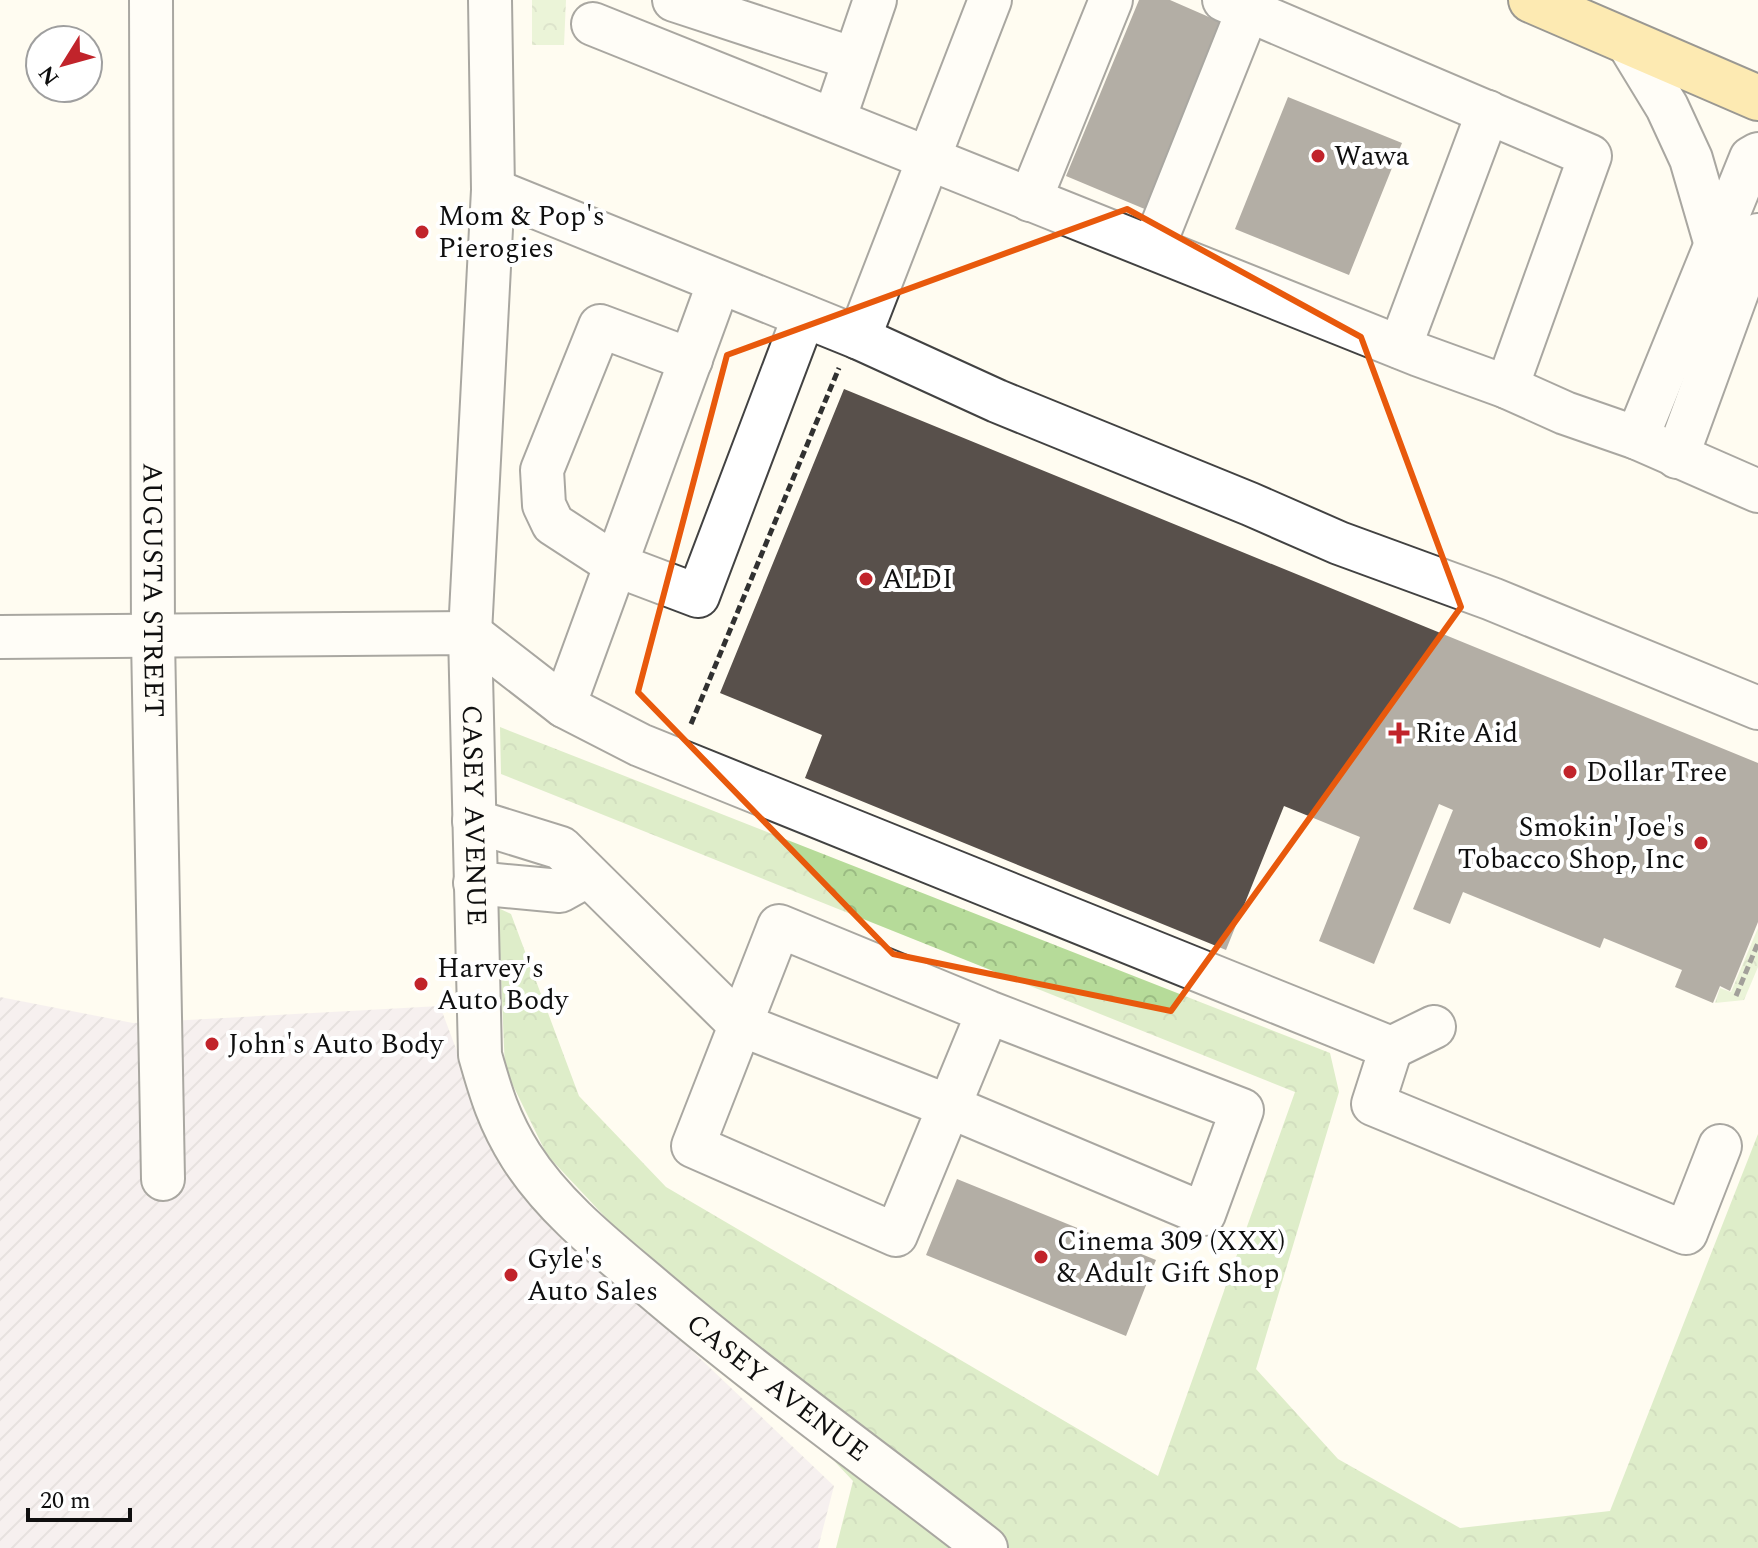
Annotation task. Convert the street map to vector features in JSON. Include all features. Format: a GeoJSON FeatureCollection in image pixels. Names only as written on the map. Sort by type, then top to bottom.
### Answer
{"type":"FeatureCollection","features":[{"type":"Feature","properties":{"kind":"main road"},"geometry":{"type":"LineString","coordinates":[[1531,0],[1608,23],[1758,98]]}},
{"type":"Feature","properties":{"kind":"street","name":"AUGUSTA STREET"},"geometry":{"type":"LineString","coordinates":[[151,0],[153,638],[163,1179]]}},
{"type":"Feature","properties":{"kind":"street","name":"CASEY AVENUE"},"geometry":{"type":"LineString","coordinates":[[490,0],[493,190],[470,633],[480,1055],[495,1109],[522,1157],[559,1204],[702,1330],[986,1548]]}},
{"type":"Feature","properties":{"kind":"street"},"geometry":{"type":"LineString","coordinates":[[674,0],[864,32]]}},
{"type":"Feature","properties":{"kind":"street"},"geometry":{"type":"LineString","coordinates":[[746,0],[864,32]]}},
{"type":"Feature","properties":{"kind":"street"},"geometry":{"type":"LineString","coordinates":[[915,155],[961,0]]}},
{"type":"Feature","properties":{"kind":"street"},"geometry":{"type":"LineString","coordinates":[[691,360],[600,326],[542,470],[544,505],[553,524],[616,565],[698,596],[834,337],[915,155],[990,0]]}},
{"type":"Feature","properties":{"kind":"street"},"geometry":{"type":"LineString","coordinates":[[1030,200],[1111,0]]}},
{"type":"Feature","properties":{"kind":"street"},"geometry":{"type":"LineString","coordinates":[[1153,248],[1236,5],[1590,156],[1507,387]]}},
{"type":"Feature","properties":{"kind":"street"},"geometry":{"type":"LineString","coordinates":[[1608,23],[1667,107],[1691,159],[1716,245]]}},
{"type":"Feature","properties":{"kind":"street"},"geometry":{"type":"LineString","coordinates":[[593,24],[915,155],[1507,387],[1565,413],[1637,438],[1758,491]]}},
{"type":"Feature","properties":{"kind":"street"},"geometry":{"type":"LineString","coordinates":[[834,120],[864,32]]}},
{"type":"Feature","properties":{"kind":"street"},"geometry":{"type":"LineString","coordinates":[[1400,347],[1488,112]]}},
{"type":"Feature","properties":{"kind":"street"},"geometry":{"type":"LineString","coordinates":[[1637,438],[1751,158],[1758,154]]}},
{"type":"Feature","properties":{"kind":"street"},"geometry":{"type":"LineString","coordinates":[[493,190],[719,282],[834,337],[1250,504],[1339,543],[1492,599],[1758,708]]}},
{"type":"Feature","properties":{"kind":"street"},"geometry":{"type":"LineString","coordinates":[[1677,457],[1750,272],[1758,235]]}},
{"type":"Feature","properties":{"kind":"street"},"geometry":{"type":"LineString","coordinates":[[564,706],[719,282]]}},
{"type":"Feature","properties":{"kind":"street"},"geometry":{"type":"LineString","coordinates":[[0,637],[470,633],[564,706],[640,745],[1391,1048]]}},
{"type":"Feature","properties":{"kind":"street"},"geometry":{"type":"LineString","coordinates":[[474,821],[561,848],[739,1024],[948,1106],[1204,1214],[1242,1110],[988,1012],[779,926],[739,1024],[693,1146],[896,1235],[948,1106],[988,1012]]}},
{"type":"Feature","properties":{"kind":"street"},"geometry":{"type":"LineString","coordinates":[[475,883],[560,891],[587,876]]}},
{"type":"Feature","properties":{"kind":"street"},"geometry":{"type":"LineString","coordinates":[[1434,1027],[1391,1048],[1373,1104],[1686,1233],[1720,1146]]}},
{"type":"Feature","properties":{"kind":"path"},"geometry":{"type":"LineString","coordinates":[[689,729],[834,337]]}},
{"type":"Feature","properties":{"kind":"path"},"geometry":{"type":"LineString","coordinates":[[1736,996],[1758,943]]}},
{"type":"Feature","properties":{"kind":"highlighted area"},"geometry":{"type":"Polygon","coordinates":[[[1127,209],[1361,337],[1461,607],[1171,1011],[893,954],[638,692],[727,355],[1127,209]]]}},
{"type":"Feature","properties":{"kind":"shaded area"},"geometry":{"type":"Polygon","coordinates":[[[0,997],[133,1023],[440,1006],[501,1169],[834,1486],[818,1548],[0,1548],[0,997]]]}},
{"type":"Feature","properties":{"kind":"green space"},"geometry":{"type":"Polygon","coordinates":[[[532,0],[566,0],[564,45],[532,45],[532,0]]]}},
{"type":"Feature","properties":{"kind":"green space"},"geometry":{"type":"Polygon","coordinates":[[[500,727],[1330,1053],[1339,1092],[1256,1369],[1338,1459],[1460,1528],[1610,1511],[1758,1134],[1758,1548],[836,1548],[853,1481],[547,1155],[505,1069],[498,908],[511,914],[579,1096],[666,1187],[1158,1476],[1295,1092],[501,774],[500,727]]]}},
{"type":"Feature","properties":{"kind":"green space"},"geometry":{"type":"Polygon","coordinates":[[[1758,928],[1758,967],[1744,1000],[1715,1003],[1720,988],[1731,992],[1758,928]]]}},
{"type":"Feature","properties":{"kind":"building"},"geometry":{"type":"Polygon","coordinates":[[[1139,0],[1170,0],[1225,24],[1147,210],[1066,176],[1139,0]]]}},
{"type":"Feature","properties":{"kind":"building"},"geometry":{"type":"Polygon","coordinates":[[[1288,97],[1402,143],[1349,275],[1235,229],[1288,97]]]}},
{"type":"Feature","properties":{"kind":"building"},"geometry":{"type":"Polygon","coordinates":[[[844,389],[1758,763],[1758,922],[1730,991],[1720,986],[1713,1003],[1675,987],[1682,970],[1604,938],[1600,948],[1463,892],[1450,924],[1413,909],[1453,810],[1439,804],[1374,964],[1319,941],[1360,837],[1284,806],[1226,950],[805,778],[822,735],[720,693],[844,389]]]}},
{"type":"Feature","properties":{"kind":"building","name":"Cinema 309 (XXX) & Adult Gift Shop"},"geometry":{"type":"Polygon","coordinates":[[[957,1179],[1156,1260],[1126,1336],[926,1255],[957,1179]]]}},
{"type":"Feature","properties":{"kind":"place","name":"Wawa"},"geometry":{"type":"Point","coordinates":[1318,156]}},
{"type":"Feature","properties":{"kind":"place","name":"Mom & Pop's Pierogies"},"geometry":{"type":"Point","coordinates":[422,232]}},
{"type":"Feature","properties":{"kind":"place","name":"ALDI"},"geometry":{"type":"Point","coordinates":[866,579]}},
{"type":"Feature","properties":{"kind":"place","name":"Rite Aid"},"geometry":{"type":"Point","coordinates":[1399,733]}},
{"type":"Feature","properties":{"kind":"place","name":"Dollar Tree"},"geometry":{"type":"Point","coordinates":[1570,772]}},
{"type":"Feature","properties":{"kind":"place","name":"Smokin' Joe's Tobacco Shop, Inc"},"geometry":{"type":"Point","coordinates":[1701,843]}},
{"type":"Feature","properties":{"kind":"place","name":"Harvey's Auto Body"},"geometry":{"type":"Point","coordinates":[421,984]}},
{"type":"Feature","properties":{"kind":"place","name":"John's Auto Body"},"geometry":{"type":"Point","coordinates":[212,1044]}},
{"type":"Feature","properties":{"kind":"place","name":"Cinema 309 (XXX) & Adult Gift Shop"},"geometry":{"type":"Point","coordinates":[1041,1257]}},
{"type":"Feature","properties":{"kind":"place","name":"Gyle's Auto Sales"},"geometry":{"type":"Point","coordinates":[511,1275]}}]}
